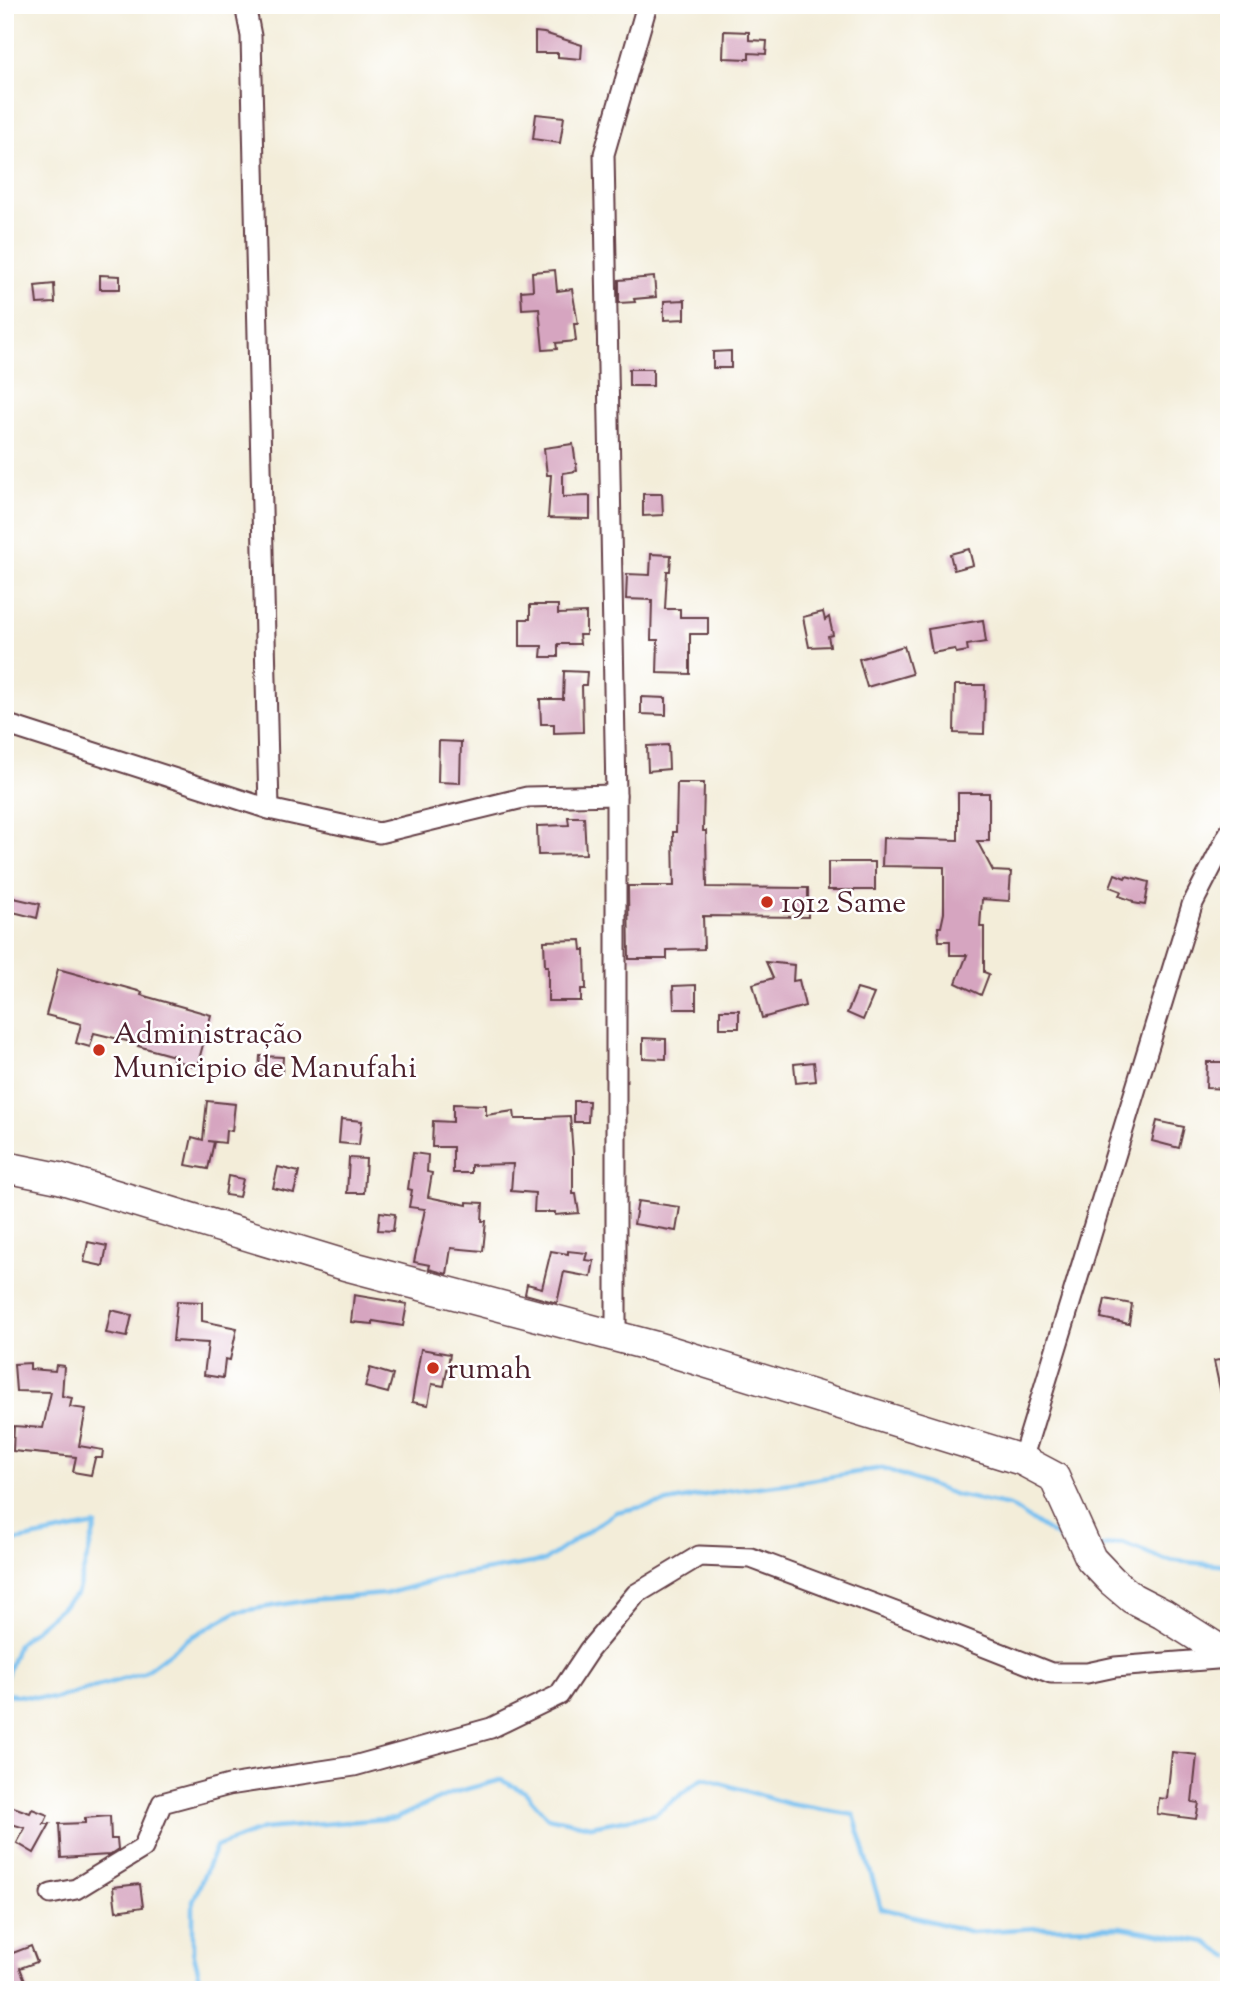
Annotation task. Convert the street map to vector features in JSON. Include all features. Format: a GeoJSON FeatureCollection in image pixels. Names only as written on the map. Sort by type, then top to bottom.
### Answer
{"type":"FeatureCollection","features":[{"type":"Feature","properties":{"kind":"main road"},"geometry":{"type":"LineString","coordinates":[[5,1167],[59,1178],[345,1265],[616,1336],[797,1389],[1022,1460],[1054,1477],[1091,1559],[1111,1581],[1132,1598],[1163,1614],[1229,1657]]}},
{"type":"Feature","properties":{"kind":"street"},"geometry":{"type":"LineString","coordinates":[[245,5],[251,37],[269,809]]}},
{"type":"Feature","properties":{"kind":"street"},"geometry":{"type":"LineString","coordinates":[[616,1336],[616,795],[604,154],[647,5]]}},
{"type":"Feature","properties":{"kind":"street"},"geometry":{"type":"LineString","coordinates":[[5,724],[269,809],[379,833],[527,797],[616,795]]}},
{"type":"Feature","properties":{"kind":"street"},"geometry":{"type":"LineString","coordinates":[[1022,1460],[1192,905],[1229,833]]}},
{"type":"Feature","properties":{"kind":"street"},"geometry":{"type":"LineString","coordinates":[[51,1894],[76,1889],[143,1849],[162,1802],[229,1785],[354,1766],[491,1728],[559,1695],[589,1650],[636,1594],[699,1556],[751,1559],[1051,1673],[1087,1673],[1115,1667],[1229,1657]]}},
{"type":"Feature","properties":{"kind":"building"},"geometry":{"type":"Polygon","coordinates":[[[724,31],[749,32],[749,40],[767,41],[766,54],[749,53],[749,59],[723,58],[724,31]]]}},
{"type":"Feature","properties":{"kind":"building"},"geometry":{"type":"Polygon","coordinates":[[[535,32],[582,45],[581,59],[558,57],[558,53],[535,53],[535,32]]]}},
{"type":"Feature","properties":{"kind":"building"},"geometry":{"type":"Polygon","coordinates":[[[536,114],[564,117],[560,143],[533,139],[536,114]]]}},
{"type":"Feature","properties":{"kind":"building"},"geometry":{"type":"Polygon","coordinates":[[[555,270],[557,291],[572,289],[578,324],[574,324],[576,341],[556,343],[557,349],[543,350],[539,308],[522,309],[521,291],[533,290],[532,272],[555,270]]]}},
{"type":"Feature","properties":{"kind":"building"},"geometry":{"type":"Polygon","coordinates":[[[100,275],[120,276],[120,289],[100,289],[100,275]]]}},
{"type":"Feature","properties":{"kind":"building"},"geometry":{"type":"Polygon","coordinates":[[[654,277],[656,297],[619,303],[619,280],[654,277]]]}},
{"type":"Feature","properties":{"kind":"building"},"geometry":{"type":"Polygon","coordinates":[[[54,284],[55,303],[37,304],[35,286],[54,284]]]}},
{"type":"Feature","properties":{"kind":"building"},"geometry":{"type":"Polygon","coordinates":[[[685,300],[685,319],[664,320],[664,301],[685,300]]]}},
{"type":"Feature","properties":{"kind":"building"},"geometry":{"type":"Polygon","coordinates":[[[731,351],[731,368],[713,368],[713,352],[731,351]]]}},
{"type":"Feature","properties":{"kind":"building"},"geometry":{"type":"Polygon","coordinates":[[[629,369],[653,369],[653,386],[629,386],[629,369]]]}},
{"type":"Feature","properties":{"kind":"building"},"geometry":{"type":"Polygon","coordinates":[[[573,444],[577,471],[563,473],[563,497],[590,496],[590,519],[548,518],[551,475],[547,475],[544,448],[573,444]]]}},
{"type":"Feature","properties":{"kind":"building"},"geometry":{"type":"Polygon","coordinates":[[[643,494],[662,494],[663,515],[643,516],[643,494]]]}},
{"type":"Feature","properties":{"kind":"building"},"geometry":{"type":"Polygon","coordinates":[[[969,549],[973,565],[954,570],[950,554],[969,549]]]}},
{"type":"Feature","properties":{"kind":"building"},"geometry":{"type":"Polygon","coordinates":[[[651,554],[671,555],[670,571],[667,571],[665,609],[680,609],[680,617],[708,617],[708,634],[690,634],[690,674],[657,673],[658,640],[651,640],[652,600],[626,599],[627,574],[650,575],[651,554]]]}},
{"type":"Feature","properties":{"kind":"building"},"geometry":{"type":"Polygon","coordinates":[[[530,605],[558,605],[558,614],[586,613],[586,635],[579,635],[580,644],[558,644],[558,657],[541,657],[542,646],[520,646],[520,619],[530,619],[530,605]]]}},
{"type":"Feature","properties":{"kind":"building"},"geometry":{"type":"Polygon","coordinates":[[[823,612],[825,620],[829,617],[833,635],[828,636],[830,646],[809,647],[803,617],[823,612]]]}},
{"type":"Feature","properties":{"kind":"building"},"geometry":{"type":"Polygon","coordinates":[[[983,620],[986,642],[967,645],[968,651],[956,653],[955,649],[932,653],[928,629],[983,620]]]}},
{"type":"Feature","properties":{"kind":"building"},"geometry":{"type":"Polygon","coordinates":[[[904,646],[912,674],[867,687],[859,659],[904,646]]]}},
{"type":"Feature","properties":{"kind":"building"},"geometry":{"type":"Polygon","coordinates":[[[564,671],[587,672],[586,685],[582,685],[583,732],[554,733],[554,724],[541,724],[540,699],[563,699],[564,671]]]}},
{"type":"Feature","properties":{"kind":"building"},"geometry":{"type":"Polygon","coordinates":[[[955,685],[985,685],[984,734],[954,733],[955,685]]]}},
{"type":"Feature","properties":{"kind":"building"},"geometry":{"type":"Polygon","coordinates":[[[641,697],[666,698],[666,715],[641,714],[641,697]]]}},
{"type":"Feature","properties":{"kind":"building"},"geometry":{"type":"Polygon","coordinates":[[[439,741],[461,742],[460,783],[438,782],[439,741]]]}},
{"type":"Feature","properties":{"kind":"building"},"geometry":{"type":"Polygon","coordinates":[[[668,745],[669,769],[648,771],[647,746],[668,745]]]}},
{"type":"Feature","properties":{"kind":"building"},"geometry":{"type":"Polygon","coordinates":[[[677,783],[704,783],[703,831],[706,831],[707,887],[808,888],[808,917],[703,916],[704,949],[667,950],[667,959],[629,959],[628,886],[674,886],[673,832],[676,832],[677,783]]]}},
{"type":"Feature","properties":{"kind":"building"},"geometry":{"type":"Polygon","coordinates":[[[958,793],[989,793],[989,841],[977,841],[993,871],[1011,872],[1009,901],[982,899],[980,927],[984,927],[984,972],[989,974],[981,995],[956,983],[967,955],[950,955],[950,941],[939,941],[938,927],[941,927],[944,913],[944,867],[882,866],[883,838],[958,840],[958,793]]]}},
{"type":"Feature","properties":{"kind":"building"},"geometry":{"type":"Polygon","coordinates":[[[568,817],[584,817],[586,854],[538,855],[537,826],[569,825],[568,817]]]}},
{"type":"Feature","properties":{"kind":"building"},"geometry":{"type":"Polygon","coordinates":[[[828,862],[875,862],[875,890],[828,890],[828,862]]]}},
{"type":"Feature","properties":{"kind":"building"},"geometry":{"type":"Polygon","coordinates":[[[1115,874],[1149,882],[1145,905],[1119,896],[1121,891],[1110,887],[1115,874]]]}},
{"type":"Feature","properties":{"kind":"building"},"geometry":{"type":"Polygon","coordinates":[[[5,896],[40,904],[37,918],[5,910],[5,896]]]}},
{"type":"Feature","properties":{"kind":"building"},"geometry":{"type":"Polygon","coordinates":[[[581,940],[582,950],[585,950],[586,989],[581,989],[581,1001],[548,1001],[548,966],[545,966],[544,941],[581,940]]]}},
{"type":"Feature","properties":{"kind":"building"},"geometry":{"type":"Polygon","coordinates":[[[766,962],[794,965],[793,981],[799,980],[805,1006],[762,1018],[753,984],[773,978],[766,962]]]}},
{"type":"Feature","properties":{"kind":"building"},"geometry":{"type":"Polygon","coordinates":[[[58,969],[142,992],[141,995],[211,1015],[197,1067],[173,1060],[174,1056],[138,1046],[139,1044],[94,1033],[90,1047],[76,1043],[81,1024],[46,1015],[58,969]]]}},
{"type":"Feature","properties":{"kind":"building"},"geometry":{"type":"Polygon","coordinates":[[[696,985],[696,1009],[674,1009],[673,986],[696,985]]]}},
{"type":"Feature","properties":{"kind":"building"},"geometry":{"type":"Polygon","coordinates":[[[857,989],[874,994],[863,1020],[847,1013],[857,989]]]}},
{"type":"Feature","properties":{"kind":"building"},"geometry":{"type":"Polygon","coordinates":[[[720,1010],[739,1010],[739,1028],[720,1028],[720,1010]]]}},
{"type":"Feature","properties":{"kind":"building"},"geometry":{"type":"Polygon","coordinates":[[[643,1038],[666,1039],[666,1059],[643,1058],[643,1038]]]}},
{"type":"Feature","properties":{"kind":"building"},"geometry":{"type":"Polygon","coordinates":[[[260,1056],[283,1057],[282,1073],[259,1071],[260,1056]]]}},
{"type":"Feature","properties":{"kind":"building"},"geometry":{"type":"Polygon","coordinates":[[[814,1062],[816,1081],[796,1083],[794,1064],[814,1062]]]}},
{"type":"Feature","properties":{"kind":"building"},"geometry":{"type":"Polygon","coordinates":[[[1207,1062],[1229,1062],[1229,1089],[1206,1088],[1207,1062]]]}},
{"type":"Feature","properties":{"kind":"building"},"geometry":{"type":"Polygon","coordinates":[[[207,1101],[235,1104],[232,1131],[226,1130],[225,1143],[208,1141],[214,1142],[208,1169],[186,1165],[192,1137],[203,1140],[207,1101]]]}},
{"type":"Feature","properties":{"kind":"building"},"geometry":{"type":"Polygon","coordinates":[[[574,1101],[589,1101],[588,1122],[574,1122],[574,1101]]]}},
{"type":"Feature","properties":{"kind":"building"},"geometry":{"type":"Polygon","coordinates":[[[453,1104],[486,1105],[486,1115],[514,1111],[515,1119],[570,1116],[573,1194],[576,1194],[579,1213],[555,1215],[555,1212],[534,1212],[535,1193],[511,1191],[513,1164],[471,1165],[471,1173],[453,1173],[453,1147],[432,1147],[433,1121],[453,1122],[453,1104]]]}},
{"type":"Feature","properties":{"kind":"building"},"geometry":{"type":"Polygon","coordinates":[[[341,1119],[362,1121],[359,1145],[339,1143],[341,1119]]]}},
{"type":"Feature","properties":{"kind":"building"},"geometry":{"type":"Polygon","coordinates":[[[1157,1121],[1184,1127],[1179,1148],[1152,1141],[1157,1121]]]}},
{"type":"Feature","properties":{"kind":"building"},"geometry":{"type":"Polygon","coordinates":[[[413,1153],[428,1155],[427,1172],[432,1173],[428,1197],[467,1205],[467,1202],[483,1203],[482,1221],[486,1221],[483,1251],[451,1248],[447,1274],[429,1269],[430,1265],[414,1262],[425,1209],[409,1207],[412,1190],[408,1189],[413,1153]]]}},
{"type":"Feature","properties":{"kind":"building"},"geometry":{"type":"Polygon","coordinates":[[[349,1158],[366,1159],[364,1193],[347,1193],[349,1158]]]}},
{"type":"Feature","properties":{"kind":"building"},"geometry":{"type":"Polygon","coordinates":[[[278,1167],[299,1172],[294,1193],[273,1188],[278,1167]]]}},
{"type":"Feature","properties":{"kind":"building"},"geometry":{"type":"Polygon","coordinates":[[[228,1176],[243,1179],[239,1197],[225,1195],[228,1176]]]}},
{"type":"Feature","properties":{"kind":"building"},"geometry":{"type":"Polygon","coordinates":[[[638,1201],[680,1207],[676,1231],[634,1224],[638,1201]]]}},
{"type":"Feature","properties":{"kind":"building"},"geometry":{"type":"Polygon","coordinates":[[[380,1212],[395,1214],[393,1231],[378,1230],[380,1212]]]}},
{"type":"Feature","properties":{"kind":"building"},"geometry":{"type":"Polygon","coordinates":[[[88,1242],[107,1246],[103,1266],[84,1262],[88,1242]]]}},
{"type":"Feature","properties":{"kind":"building"},"geometry":{"type":"Polygon","coordinates":[[[551,1251],[587,1253],[585,1260],[594,1261],[591,1277],[564,1272],[557,1303],[525,1294],[527,1284],[542,1288],[551,1251]]]}},
{"type":"Feature","properties":{"kind":"building"},"geometry":{"type":"Polygon","coordinates":[[[354,1295],[407,1304],[403,1326],[373,1321],[373,1324],[351,1322],[354,1295]]]}},
{"type":"Feature","properties":{"kind":"building"},"geometry":{"type":"Polygon","coordinates":[[[1105,1299],[1132,1304],[1129,1324],[1101,1318],[1105,1299]]]}},
{"type":"Feature","properties":{"kind":"building"},"geometry":{"type":"Polygon","coordinates":[[[177,1301],[202,1302],[202,1321],[237,1328],[230,1360],[225,1359],[223,1378],[204,1375],[208,1343],[173,1341],[177,1301]]]}},
{"type":"Feature","properties":{"kind":"building"},"geometry":{"type":"Polygon","coordinates":[[[111,1310],[132,1315],[127,1337],[106,1333],[111,1310]]]}},
{"type":"Feature","properties":{"kind":"building","name":"rumah"},"geometry":{"type":"Polygon","coordinates":[[[421,1349],[450,1354],[444,1386],[432,1384],[428,1405],[412,1402],[421,1349]]]}},
{"type":"Feature","properties":{"kind":"building"},"geometry":{"type":"Polygon","coordinates":[[[1229,1358],[1229,1402],[1223,1403],[1214,1361],[1229,1358]]]}},
{"type":"Feature","properties":{"kind":"building"},"geometry":{"type":"Polygon","coordinates":[[[30,1363],[30,1369],[55,1371],[56,1365],[64,1366],[62,1396],[72,1398],[70,1407],[86,1409],[79,1446],[103,1450],[102,1458],[95,1458],[91,1475],[73,1472],[76,1457],[13,1451],[14,1426],[43,1428],[51,1392],[16,1391],[14,1364],[30,1363]]]}},
{"type":"Feature","properties":{"kind":"building","name":"rumah"},"geometry":{"type":"Polygon","coordinates":[[[370,1368],[393,1375],[388,1393],[365,1387],[370,1368]]]}},
{"type":"Feature","properties":{"kind":"building"},"geometry":{"type":"Polygon","coordinates":[[[1172,1752],[1197,1755],[1192,1802],[1199,1803],[1196,1819],[1157,1814],[1159,1798],[1167,1799],[1172,1752]]]}},
{"type":"Feature","properties":{"kind":"building"},"geometry":{"type":"Polygon","coordinates":[[[5,1804],[30,1813],[32,1809],[48,1815],[44,1824],[50,1824],[34,1853],[17,1843],[25,1828],[5,1822],[5,1804]]]}},
{"type":"Feature","properties":{"kind":"building"},"geometry":{"type":"Polygon","coordinates":[[[110,1816],[111,1839],[117,1839],[118,1849],[109,1855],[61,1858],[59,1824],[85,1823],[85,1818],[110,1816]]]}},
{"type":"Feature","properties":{"kind":"building"},"geometry":{"type":"Polygon","coordinates":[[[140,1884],[143,1907],[116,1911],[113,1887],[140,1884]]]}},
{"type":"Feature","properties":{"kind":"building"},"geometry":{"type":"Polygon","coordinates":[[[31,1946],[37,1962],[20,1968],[29,1990],[12,1990],[5,1973],[5,1956],[31,1946]]]}},
{"type":"Feature","properties":{"kind":"waterway"},"geometry":{"type":"LineString","coordinates":[[5,1694],[54,1699],[143,1673],[188,1639],[236,1612],[310,1600],[385,1594],[447,1577],[544,1561],[616,1512],[725,1491],[883,1468],[956,1495],[1010,1506],[1073,1548]]}},
{"type":"Feature","properties":{"kind":"waterway"},"geometry":{"type":"LineString","coordinates":[[5,1543],[96,1525],[77,1594],[18,1644],[5,1680]]}},
{"type":"Feature","properties":{"kind":"waterway"},"geometry":{"type":"LineString","coordinates":[[1099,1547],[1122,1543],[1166,1560],[1229,1566]]}},
{"type":"Feature","properties":{"kind":"waterway"},"geometry":{"type":"LineString","coordinates":[[203,1990],[193,1951],[193,1901],[216,1847],[263,1829],[396,1818],[452,1793],[501,1780],[525,1792],[547,1817],[591,1826],[655,1814],[703,1778],[789,1804],[854,1815],[881,1908],[972,1932],[1120,1927],[1206,1942],[1229,1957]]}},
{"type":"Feature","properties":{"kind":"place","name":"1912 Same"},"geometry":{"type":"Point","coordinates":[767,902]}},
{"type":"Feature","properties":{"kind":"place","name":"Administração Municipio de Manufahi"},"geometry":{"type":"Point","coordinates":[99,1050]}},
{"type":"Feature","properties":{"kind":"place","name":"rumah"},"geometry":{"type":"Point","coordinates":[433,1368]}}]}
